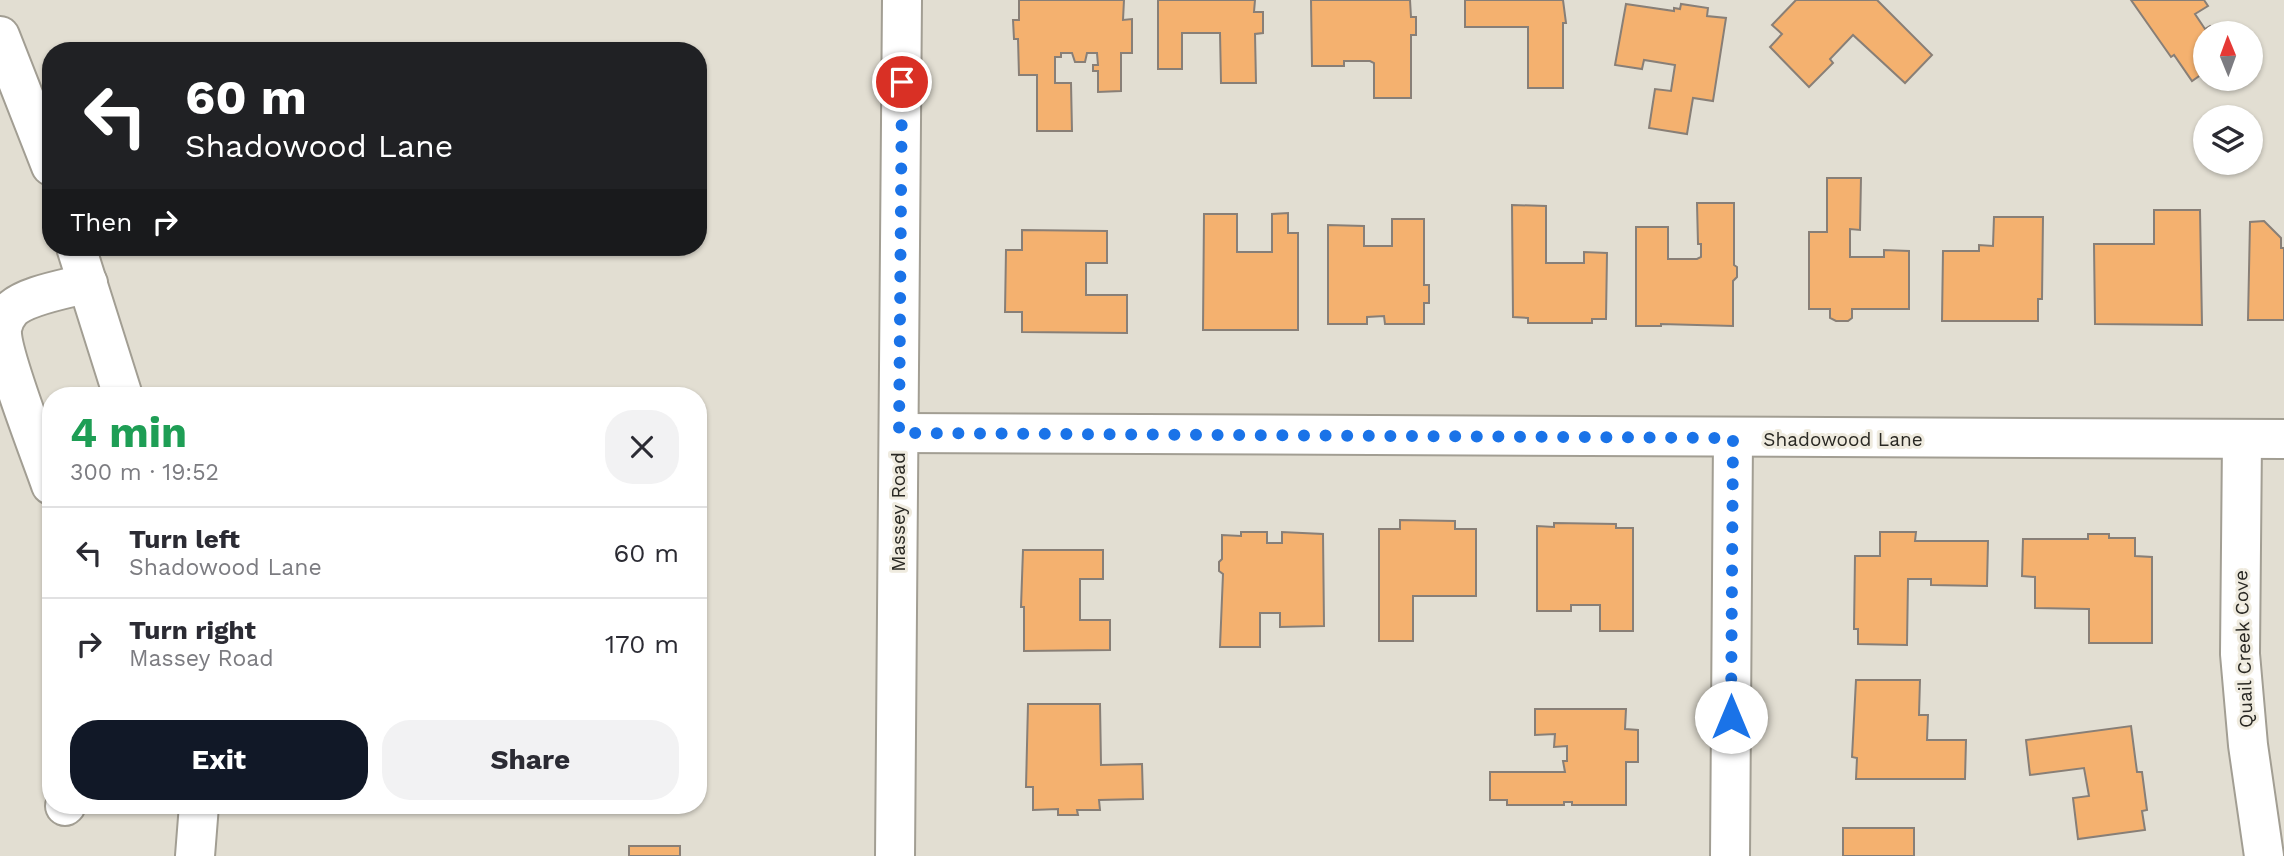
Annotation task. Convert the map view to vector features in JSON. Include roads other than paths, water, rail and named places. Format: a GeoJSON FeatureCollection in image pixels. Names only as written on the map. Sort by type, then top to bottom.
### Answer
{"type":"FeatureCollection","features":[{"type":"Feature","properties":{"kind":"street","name":"Massey Road"},"geometry":{"type":"LineString","coordinates":[[895,856],[902,0]]}},
{"type":"Feature","properties":{"kind":"street"},"geometry":{"type":"LineString","coordinates":[[0,36],[42,143]]}},
{"type":"Feature","properties":{"kind":"street"},"geometry":{"type":"LineString","coordinates":[[79,256],[120,387]]}},
{"type":"Feature","properties":{"kind":"street"},"geometry":{"type":"LineString","coordinates":[[42,459],[6,356],[1,330],[5,318],[13,308],[24,301],[88,283]]}},
{"type":"Feature","properties":{"kind":"street","name":"Shadowood Lane"},"geometry":{"type":"LineString","coordinates":[[899,433],[2284,439]]}},
{"type":"Feature","properties":{"kind":"street"},"geometry":{"type":"LineString","coordinates":[[1730,856],[1733,438]]}},
{"type":"Feature","properties":{"kind":"street","name":"Quail Creek Cove"},"geometry":{"type":"LineString","coordinates":[[2242,440],[2240,654],[2248,745],[2264,856]]}},
{"type":"Feature","properties":{"kind":"street"},"geometry":{"type":"LineString","coordinates":[[195,856],[198,814]]}}]}
